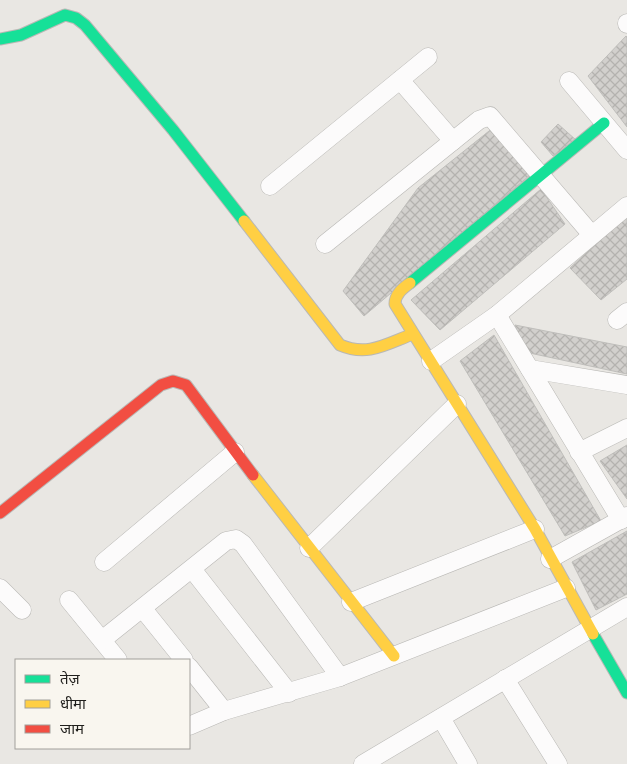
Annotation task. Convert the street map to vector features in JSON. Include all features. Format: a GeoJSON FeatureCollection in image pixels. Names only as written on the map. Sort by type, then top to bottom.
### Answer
{"type":"FeatureCollection","features":[{"type":"Feature","properties":{"kind":"street"},"geometry":{"type":"LineString","coordinates":[[0,39],[21,35],[65,15],[76,18],[85,25],[173,130],[340,344],[354,351],[366,351],[413,334]]}},
{"type":"Feature","properties":{"kind":"street"},"geometry":{"type":"LineString","coordinates":[[270,186],[428,57]]}},
{"type":"Feature","properties":{"kind":"street"},"geometry":{"type":"LineString","coordinates":[[400,80],[453,141]]}},
{"type":"Feature","properties":{"kind":"street"},"geometry":{"type":"LineString","coordinates":[[569,81],[627,150]]}},
{"type":"Feature","properties":{"kind":"street"},"geometry":{"type":"LineString","coordinates":[[325,244],[479,120],[490,116],[592,235]]}},
{"type":"Feature","properties":{"kind":"street"},"geometry":{"type":"LineString","coordinates":[[604,123],[401,290],[395,299],[395,304],[535,529],[566,588],[627,693]]}},
{"type":"Feature","properties":{"kind":"street"},"geometry":{"type":"LineString","coordinates":[[431,361],[497,315],[627,206]]}},
{"type":"Feature","properties":{"kind":"street"},"geometry":{"type":"LineString","coordinates":[[497,315],[579,452],[624,518],[550,559]]}},
{"type":"Feature","properties":{"kind":"street"},"geometry":{"type":"LineString","coordinates":[[530,368],[627,385]]}},
{"type":"Feature","properties":{"kind":"street"},"geometry":{"type":"LineString","coordinates":[[0,513],[167,381],[176,381],[186,385],[235,452],[394,656]]}},
{"type":"Feature","properties":{"kind":"street"},"geometry":{"type":"LineString","coordinates":[[309,548],[457,404]]}},
{"type":"Feature","properties":{"kind":"street"},"geometry":{"type":"LineString","coordinates":[[579,452],[627,428]]}},
{"type":"Feature","properties":{"kind":"street"},"geometry":{"type":"LineString","coordinates":[[104,562],[235,452]]}},
{"type":"Feature","properties":{"kind":"street"},"geometry":{"type":"LineString","coordinates":[[351,602],[535,529]]}},
{"type":"Feature","properties":{"kind":"street"},"geometry":{"type":"LineString","coordinates":[[102,640],[226,541],[236,539],[243,544],[340,677]]}},
{"type":"Feature","properties":{"kind":"street"},"geometry":{"type":"LineString","coordinates":[[192,569],[289,693]]}},
{"type":"Feature","properties":{"kind":"street"},"geometry":{"type":"LineString","coordinates":[[0,588],[22,610]]}},
{"type":"Feature","properties":{"kind":"street"},"geometry":{"type":"LineString","coordinates":[[190,726],[224,712],[340,677],[566,588]]}},
{"type":"Feature","properties":{"kind":"street"},"geometry":{"type":"LineString","coordinates":[[69,600],[117,659]]}},
{"type":"Feature","properties":{"kind":"street"},"geometry":{"type":"LineString","coordinates":[[371,762],[505,679],[627,607]]}},
{"type":"Feature","properties":{"kind":"street"},"geometry":{"type":"LineString","coordinates":[[143,609],[183,659]]}},
{"type":"Feature","properties":{"kind":"street"},"geometry":{"type":"LineString","coordinates":[[190,668],[224,712]]}},
{"type":"Feature","properties":{"kind":"street"},"geometry":{"type":"LineString","coordinates":[[505,679],[558,764]]}},
{"type":"Feature","properties":{"kind":"street"},"geometry":{"type":"LineString","coordinates":[[441,718],[468,764]]}},
{"type":"Feature","properties":{"kind":"building"},"geometry":{"type":"Polygon","coordinates":[[[627,37],[627,127],[588,76],[627,37]]]}},
{"type":"Feature","properties":{"kind":"building"},"geometry":{"type":"Polygon","coordinates":[[[558,124],[576,140],[553,156],[541,142],[558,124]]]}},
{"type":"Feature","properties":{"kind":"building"},"geometry":{"type":"Polygon","coordinates":[[[494,127],[530,175],[364,316],[343,291],[418,188],[494,127]]]}},
{"type":"Feature","properties":{"kind":"building"},"geometry":{"type":"Polygon","coordinates":[[[541,189],[565,224],[440,330],[411,300],[541,189]]]}},
{"type":"Feature","properties":{"kind":"building"},"geometry":{"type":"Polygon","coordinates":[[[627,215],[627,279],[601,300],[570,268],[627,215]]]}},
{"type":"Feature","properties":{"kind":"building"},"geometry":{"type":"Polygon","coordinates":[[[515,325],[627,347],[627,374],[525,352],[515,325]]]}},
{"type":"Feature","properties":{"kind":"building"},"geometry":{"type":"Polygon","coordinates":[[[494,335],[601,521],[565,536],[460,361],[494,335]]]}},
{"type":"Feature","properties":{"kind":"building"},"geometry":{"type":"Polygon","coordinates":[[[627,445],[627,499],[600,461],[627,445]]]}},
{"type":"Feature","properties":{"kind":"building"},"geometry":{"type":"Polygon","coordinates":[[[627,531],[627,594],[596,610],[572,562],[627,531]]]}},
{"type":"Feature","properties":{"kind":"traffic: fast"},"geometry":{"type":"LineString","coordinates":[[0,39],[21,35],[65,15],[76,18],[85,25],[173,130],[244,221]]}},
{"type":"Feature","properties":{"kind":"traffic: fast"},"geometry":{"type":"LineString","coordinates":[[410,283],[604,123]]}},
{"type":"Feature","properties":{"kind":"traffic: fast"},"geometry":{"type":"LineString","coordinates":[[593,634],[627,693]]}},
{"type":"Feature","properties":{"kind":"traffic: slow"},"geometry":{"type":"LineString","coordinates":[[244,221],[340,345],[359,350],[377,348],[413,334]]}},
{"type":"Feature","properties":{"kind":"traffic: slow"},"geometry":{"type":"LineString","coordinates":[[410,283],[398,294],[395,304],[535,529],[593,634]]}},
{"type":"Feature","properties":{"kind":"traffic: slow"},"geometry":{"type":"LineString","coordinates":[[253,475],[394,656]]}},
{"type":"Feature","properties":{"kind":"traffic: jam"},"geometry":{"type":"LineString","coordinates":[[0,513],[161,385],[173,381],[186,385],[253,475]]}}]}
